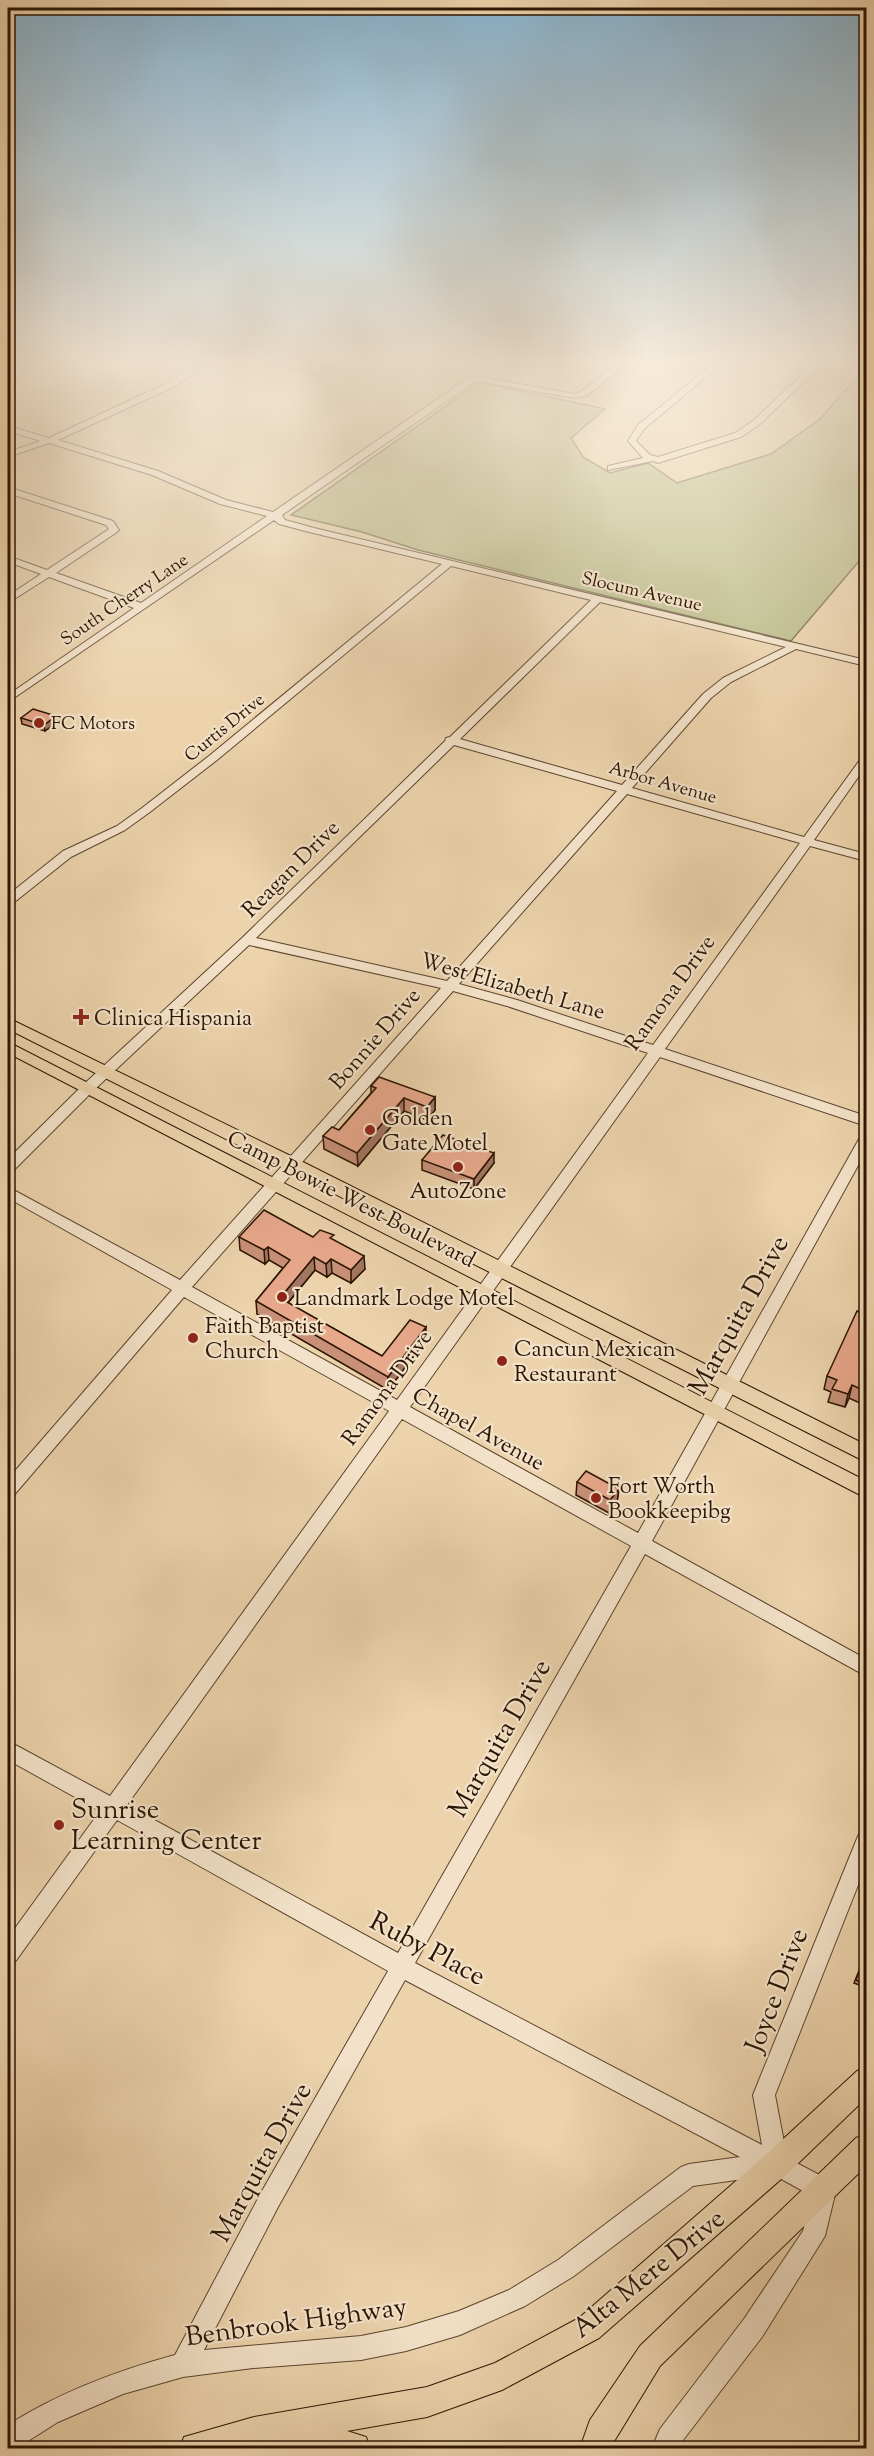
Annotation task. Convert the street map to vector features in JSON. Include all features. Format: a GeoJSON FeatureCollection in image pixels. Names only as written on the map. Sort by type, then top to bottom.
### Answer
{"type":"FeatureCollection","features":[{"type":"Feature","properties":{"kind":"main road","name":"Camp Bowie West Boulevard"},"geometry":{"type":"LineString","coordinates":[[8,1023],[867,1454]]}},
{"type":"Feature","properties":{"kind":"main road","name":"Camp Bowie West Boulevard"},"geometry":{"type":"LineString","coordinates":[[8,1047],[867,1491]]}},
{"type":"Feature","properties":{"kind":"main road","name":"Alta Mere Drive"},"geometry":{"type":"LineString","coordinates":[[195,2448],[254,2432],[288,2428],[427,2402],[502,2375],[589,2328],[777,2164],[867,2080]]}},
{"type":"Feature","properties":{"kind":"main road"},"geometry":{"type":"LineString","coordinates":[[595,2448],[607,2422],[651,2356],[867,2148]]}},
{"type":"Feature","properties":{"kind":"main road"},"geometry":{"type":"LineString","coordinates":[[288,2428],[355,2448]]}},
{"type":"Feature","properties":{"kind":"street","name":"Slocum Avenue"},"geometry":{"type":"LineString","coordinates":[[166,478],[224,502],[275,516],[282,522],[867,663]]}},
{"type":"Feature","properties":{"kind":"street","name":"South Cherry Lane"},"geometry":{"type":"LineString","coordinates":[[8,699],[330,478]]}},
{"type":"Feature","properties":{"kind":"street"},"geometry":{"type":"LineString","coordinates":[[8,490],[113,526],[111,534],[8,600]]}},
{"type":"Feature","properties":{"kind":"street"},"geometry":{"type":"LineString","coordinates":[[8,559],[142,607]]}},
{"type":"Feature","properties":{"kind":"street","name":"Curtis Drive"},"geometry":{"type":"LineString","coordinates":[[8,901],[67,854],[121,828],[146,810],[230,744],[450,562]]}},
{"type":"Feature","properties":{"kind":"street","name":"Reagan Drive"},"geometry":{"type":"LineString","coordinates":[[8,1167],[88,1088],[246,941],[450,740],[599,598]]}},
{"type":"Feature","properties":{"kind":"street","name":"Bonnie Drive"},"geometry":{"type":"LineString","coordinates":[[8,1490],[182,1288],[714,690],[727,680],[797,645]]}},
{"type":"Feature","properties":{"kind":"street","name":"Arbor Avenue"},"geometry":{"type":"LineString","coordinates":[[450,740],[867,858]]}},
{"type":"Feature","properties":{"kind":"street","name":"Ramona Drive"},"geometry":{"type":"LineString","coordinates":[[8,1955],[867,759]]}},
{"type":"Feature","properties":{"kind":"street","name":"West Elizabeth Lane"},"geometry":{"type":"LineString","coordinates":[[246,941],[266,943],[451,986],[867,1121]]}},
{"type":"Feature","properties":{"kind":"street","name":"Marquita Drive"},"geometry":{"type":"LineString","coordinates":[[183,2365],[260,2217],[400,1966],[715,1414],[867,1139]]}},
{"type":"Feature","properties":{"kind":"street","name":"Chapel Avenue"},"geometry":{"type":"LineString","coordinates":[[8,1192],[867,1668]]}},
{"type":"Feature","properties":{"kind":"street","name":"Ruby Place"},"geometry":{"type":"LineString","coordinates":[[8,1750],[400,1966],[825,2190]]}},
{"type":"Feature","properties":{"kind":"street","name":"Joyce Drive"},"geometry":{"type":"LineString","coordinates":[[777,2164],[764,2095],[867,1841]]}},
{"type":"Feature","properties":{"kind":"street","name":"Benbrook Highway"},"geometry":{"type":"LineString","coordinates":[[8,2439],[49,2413],[122,2382],[183,2365],[253,2356],[362,2348],[406,2339],[460,2323],[517,2298],[566,2268],[689,2175],[777,2164]]}},
{"type":"Feature","properties":{"kind":"street"},"geometry":{"type":"LineString","coordinates":[[667,2443],[753,2328],[813,2236],[825,2190]]}},
{"type":"Feature","properties":{"kind":"green space"},"geometry":{"type":"Polygon","coordinates":[[[344,478],[669,478],[677,483],[694,478],[866,478],[866,553],[791,641],[418,550],[362,532],[291,515],[344,478]]]}},
{"type":"Feature","properties":{"kind":"building"},"geometry":{"type":"Polygon","coordinates":[[[33,709],[56,716],[44,725],[21,718],[33,709]]]}},
{"type":"Feature","properties":{"kind":"building"},"geometry":{"type":"Polygon","coordinates":[[[379,1077],[435,1097],[427,1107],[404,1098],[357,1153],[323,1136],[332,1127],[339,1130],[376,1088],[371,1086],[379,1077]]]}},
{"type":"Feature","properties":{"kind":"building","name":"AutoZone"},"geometry":{"type":"Polygon","coordinates":[[[443,1135],[494,1153],[474,1179],[422,1160],[443,1135]]]}},
{"type":"Feature","properties":{"kind":"building"},"geometry":{"type":"Polygon","coordinates":[[[264,1210],[313,1237],[320,1230],[334,1235],[330,1238],[364,1256],[351,1270],[331,1259],[326,1264],[314,1257],[280,1298],[382,1356],[410,1320],[426,1327],[388,1377],[256,1301],[290,1260],[268,1247],[264,1250],[239,1237],[264,1210]]]}},
{"type":"Feature","properties":{"kind":"building"},"geometry":{"type":"Polygon","coordinates":[[[857,1311],[867,1315],[867,1388],[865,1391],[852,1385],[848,1394],[832,1389],[837,1380],[827,1376],[857,1311]]]}},
{"type":"Feature","properties":{"kind":"building"},"geometry":{"type":"Polygon","coordinates":[[[586,1471],[619,1489],[610,1500],[577,1482],[586,1471]]]}},
{"type":"Feature","properties":{"kind":"building"},"geometry":{"type":"Polygon","coordinates":[[[867,1951],[867,1985],[856,1980],[867,1951]]]}},
{"type":"Feature","properties":{"kind":"place","name":"FC Motors"},"geometry":{"type":"Point","coordinates":[39,723]}},
{"type":"Feature","properties":{"kind":"place","name":"Clinica Hispania"},"geometry":{"type":"Point","coordinates":[81,1017]}},
{"type":"Feature","properties":{"kind":"place","name":"Golden Gate Motel"},"geometry":{"type":"Point","coordinates":[370,1130]}},
{"type":"Feature","properties":{"kind":"place","name":"AutoZone"},"geometry":{"type":"Point","coordinates":[458,1167]}},
{"type":"Feature","properties":{"kind":"place","name":"Landmark Lodge Motel"},"geometry":{"type":"Point","coordinates":[282,1297]}},
{"type":"Feature","properties":{"kind":"place","name":"Faith Baptist Church"},"geometry":{"type":"Point","coordinates":[193,1338]}},
{"type":"Feature","properties":{"kind":"place","name":"Cancun Mexican Restaurant"},"geometry":{"type":"Point","coordinates":[502,1361]}},
{"type":"Feature","properties":{"kind":"place","name":"Fort Worth Bookkeepibg"},"geometry":{"type":"Point","coordinates":[596,1498]}},
{"type":"Feature","properties":{"kind":"place","name":"Sunrise Learning Center"},"geometry":{"type":"Point","coordinates":[59,1825]}}]}
